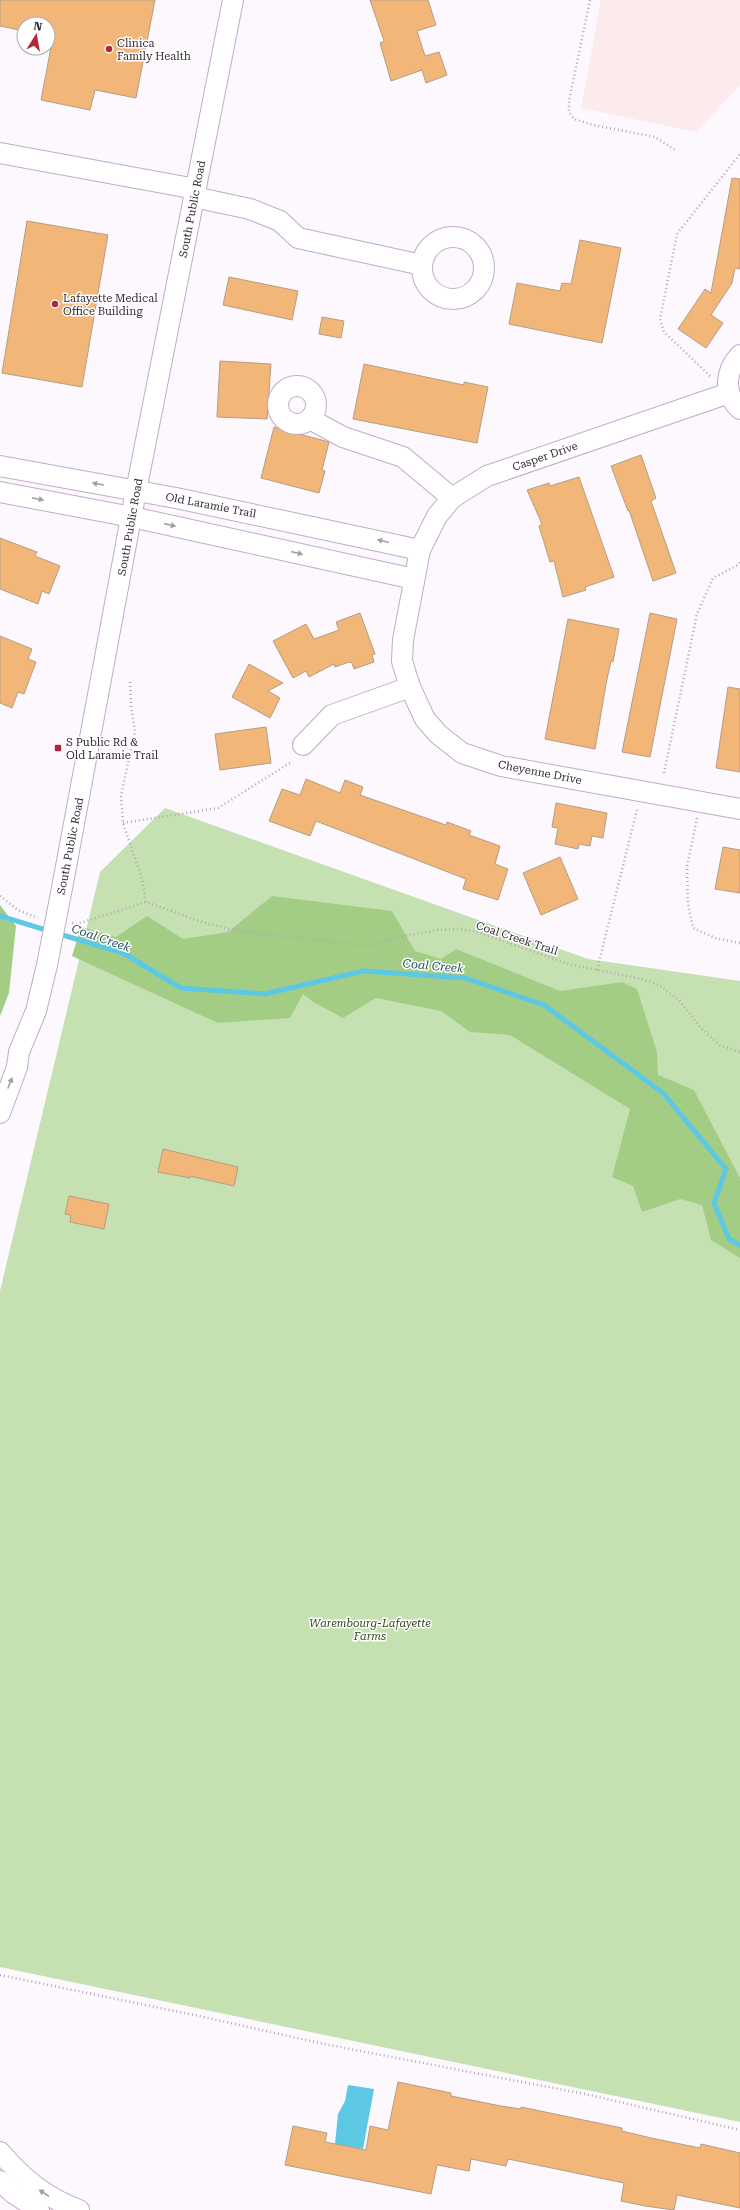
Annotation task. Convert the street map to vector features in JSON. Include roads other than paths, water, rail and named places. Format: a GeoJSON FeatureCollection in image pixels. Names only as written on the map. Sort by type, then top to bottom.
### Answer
{"type":"FeatureCollection","features":[{"type":"Feature","properties":{"kind":"street","name":"South Public Road"},"geometry":{"type":"LineString","coordinates":[[0,1114],[17,1066],[19,1052],[36,1011],[47,965],[136,490],[233,0]]}},
{"type":"Feature","properties":{"kind":"street"},"geometry":{"type":"LineString","coordinates":[[0,153],[195,193],[250,209],[280,221],[298,238],[422,265]]}},
{"type":"Feature","properties":{"kind":"street"},"geometry":{"type":"LineString","coordinates":[[735,401],[728,374],[732,364],[740,355]]}},
{"type":"Feature","properties":{"kind":"street","name":"Casper Drive"},"geometry":{"type":"LineString","coordinates":[[414,580],[420,550],[437,516],[452,498],[487,476],[735,401]]}},
{"type":"Feature","properties":{"kind":"street"},"geometry":{"type":"LineString","coordinates":[[310,419],[343,437],[403,457],[452,498]]}},
{"type":"Feature","properties":{"kind":"street","name":"Old Laramie Trail"},"geometry":{"type":"LineString","coordinates":[[0,466],[136,490],[420,550]]}},
{"type":"Feature","properties":{"kind":"street"},"geometry":{"type":"LineString","coordinates":[[0,492],[132,516],[414,580]]}},
{"type":"Feature","properties":{"kind":"street","name":"Cheyenne Drive"},"geometry":{"type":"LineString","coordinates":[[414,580],[403,640],[402,661],[410,687],[424,719],[438,734],[462,753],[501,766],[740,809]]}},
{"type":"Feature","properties":{"kind":"street"},"geometry":{"type":"LineString","coordinates":[[303,745],[332,715],[410,687]]}},
{"type":"Feature","properties":{"kind":"street","name":"South Public Road"},"geometry":{"type":"LineString","coordinates":[[0,1071],[19,1052]]}},
{"type":"Feature","properties":{"kind":"street"},"geometry":{"type":"LineString","coordinates":[[0,2152],[18,2173],[42,2192],[64,2205],[79,2210]]}},
{"type":"Feature","properties":{"kind":"street"},"geometry":{"type":"LineString","coordinates":[[0,2181],[13,2193],[39,2210]]}},
{"type":"Feature","properties":{"kind":"water"},"geometry":{"type":"Polygon","coordinates":[[[348,2085],[374,2089],[363,2149],[335,2144],[338,2114],[345,2101],[348,2085]]]}},
{"type":"Feature","properties":{"kind":"waterway","name":"Coal Creek"},"geometry":{"type":"LineString","coordinates":[[0,916],[49,931]]}},
{"type":"Feature","properties":{"kind":"waterway","name":"Coal Creek"},"geometry":{"type":"LineString","coordinates":[[56,933],[123,953],[181,988],[265,994],[363,971],[465,978],[544,1005],[663,1093],[726,1169],[714,1203],[729,1239],[740,1245]]}},
{"type":"Feature","properties":{"kind":"place","name":"Clinica Family Health"},"geometry":{"type":"Point","coordinates":[109,49]}},
{"type":"Feature","properties":{"kind":"place","name":"Lafayette Medical Office Building"},"geometry":{"type":"Point","coordinates":[55,304]}},
{"type":"Feature","properties":{"kind":"place","name":"S Public Rd & Old Laramie Trail"},"geometry":{"type":"Point","coordinates":[58,748]}},
{"type":"Feature","properties":{"kind":"park label","name":"Warembourg-Lafayette Farms"},"geometry":{"type":"Point","coordinates":[370,1629]}}]}
